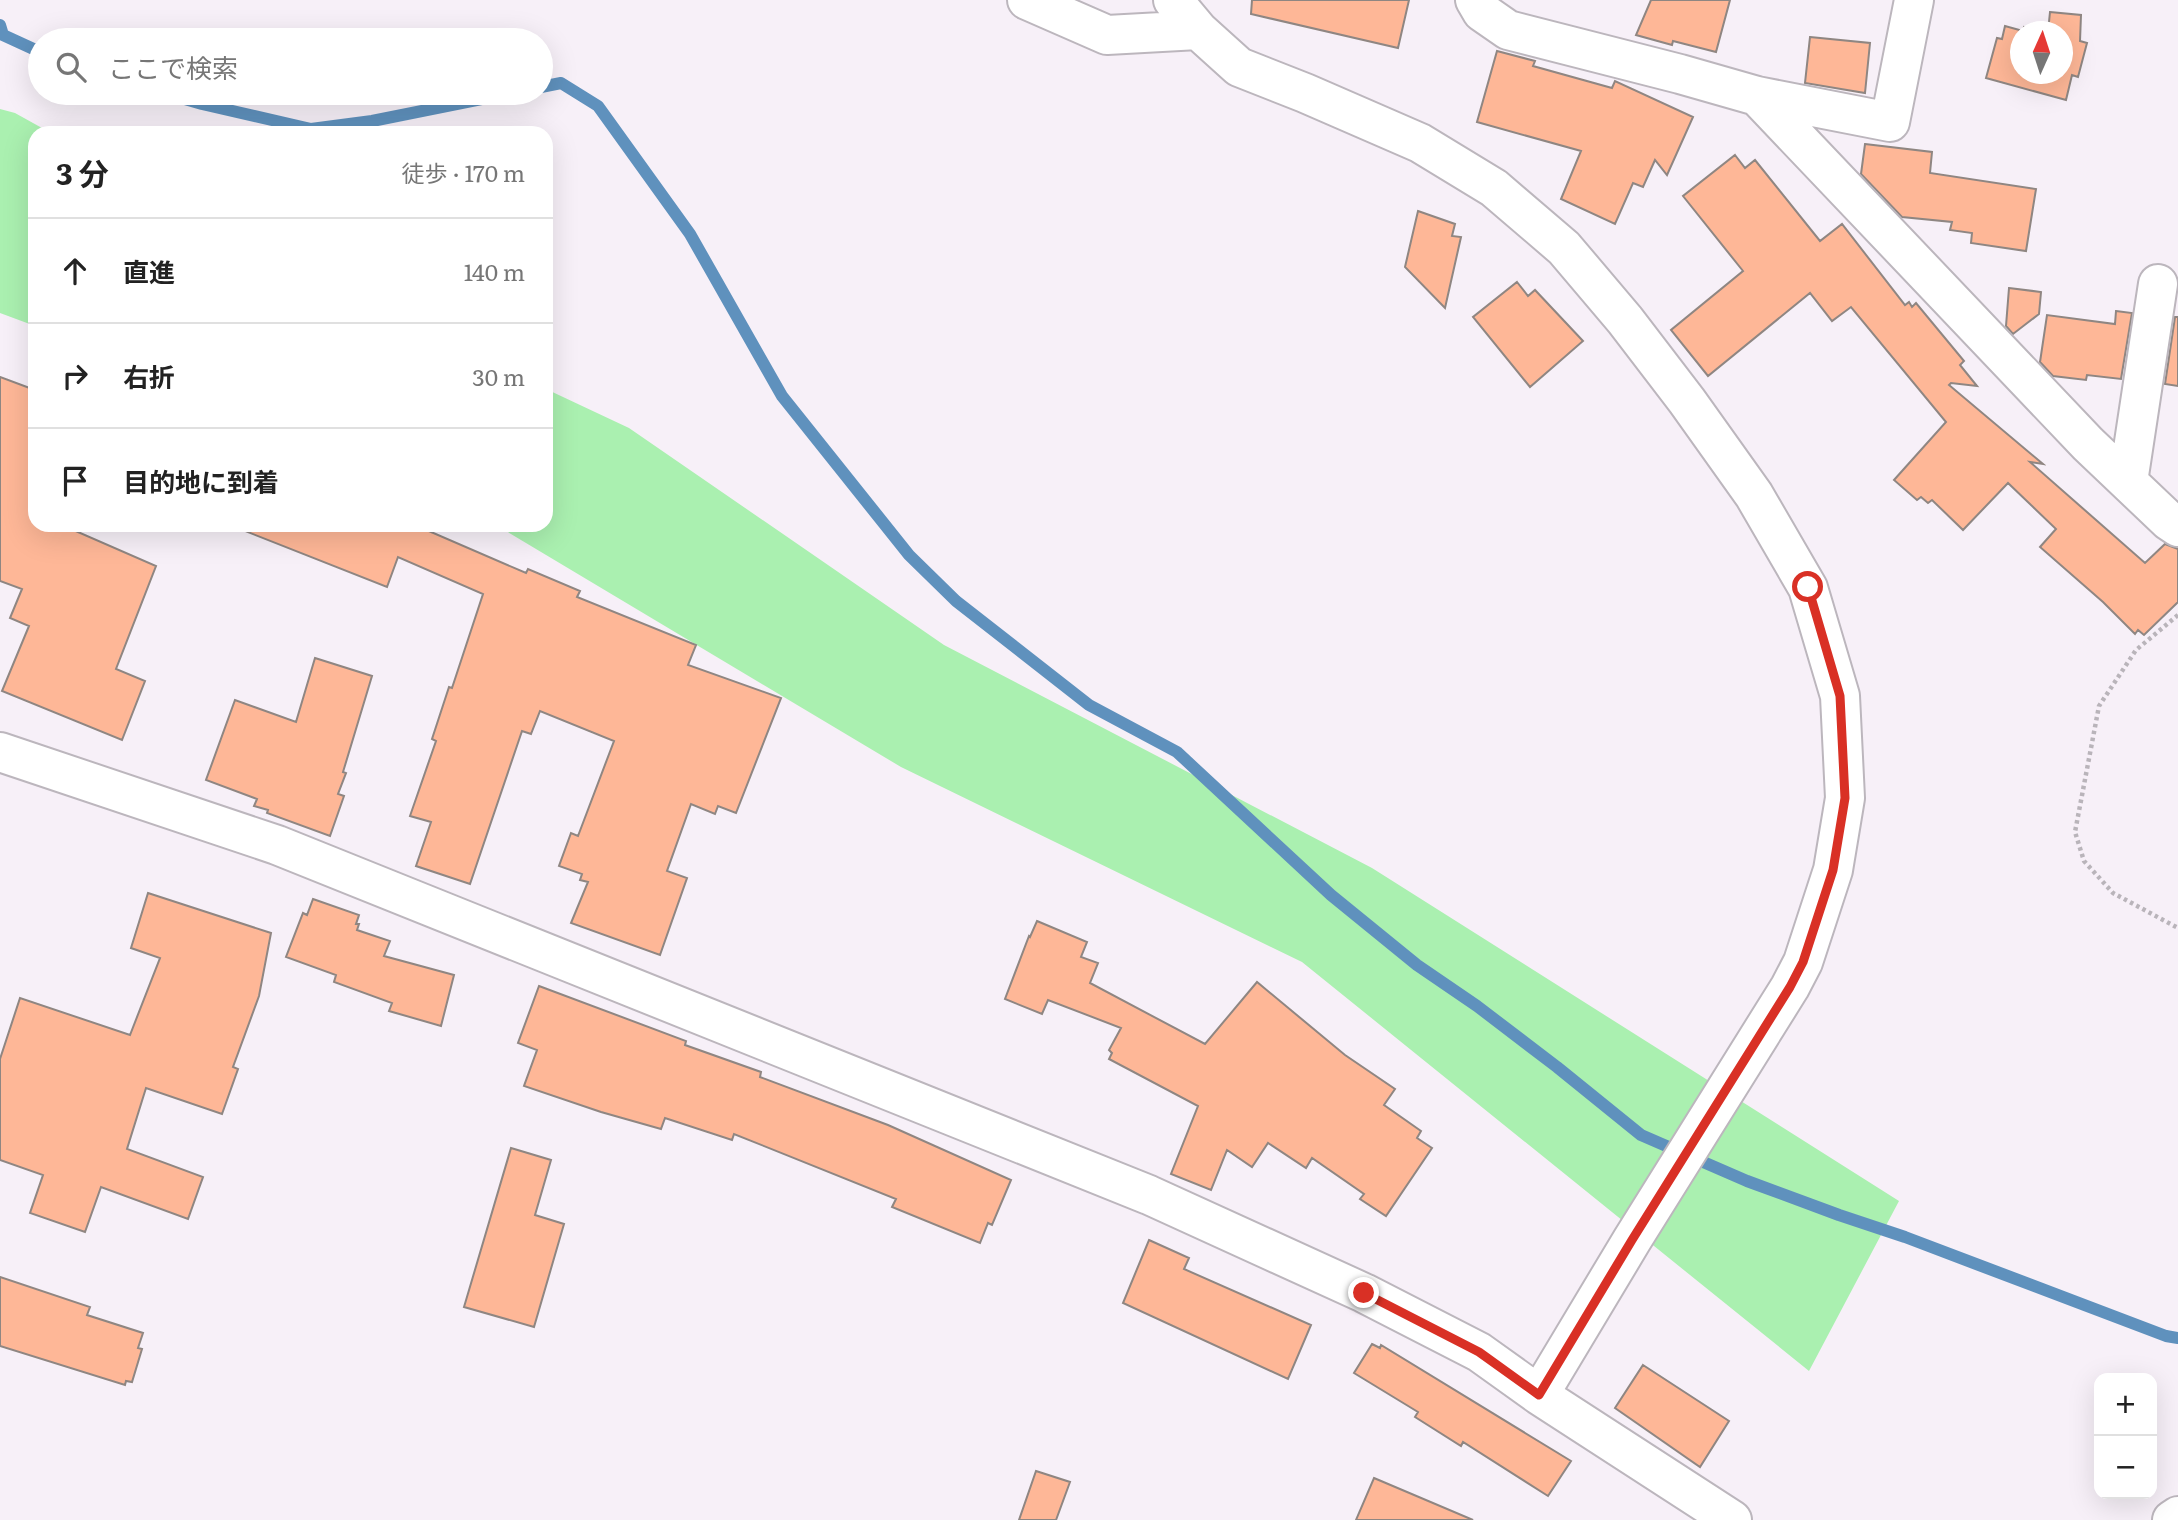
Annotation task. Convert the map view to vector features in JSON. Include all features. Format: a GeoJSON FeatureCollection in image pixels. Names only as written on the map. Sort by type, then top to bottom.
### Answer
{"type":"FeatureCollection","features":[{"type":"Feature","properties":{"kind":"street"},"geometry":{"type":"LineString","coordinates":[[1027,0],[1107,35],[1198,30]]}},
{"type":"Feature","properties":{"kind":"street"},"geometry":{"type":"LineString","coordinates":[[1173,0],[1198,30],[1239,67],[1420,143],[1494,188],[1564,248],[1633,330],[1754,495],[1808,587],[1840,696],[1845,798],[1833,870],[1803,962],[1539,1395]]}},
{"type":"Feature","properties":{"kind":"street"},"geometry":{"type":"LineString","coordinates":[[1475,0],[1482,12],[1508,30],[1756,96],[1890,122],[1914,0]]}},
{"type":"Feature","properties":{"kind":"street"},"geometry":{"type":"LineString","coordinates":[[1756,96],[2078,434],[2178,527]]}},
{"type":"Feature","properties":{"kind":"street"},"geometry":{"type":"LineString","coordinates":[[2128,482],[2158,284]]}},
{"type":"Feature","properties":{"kind":"street"},"geometry":{"type":"LineString","coordinates":[[0,752],[278,845],[1149,1195],[1364,1293],[1479,1352],[1539,1395],[1732,1520]]}},
{"type":"Feature","properties":{"kind":"street"},"geometry":{"type":"LineString","coordinates":[[2172,1520],[2178,1516]]}},
{"type":"Feature","properties":{"kind":"path"},"geometry":{"type":"LineString","coordinates":[[2178,615],[2136,650],[2099,706],[2075,832],[2084,861],[2113,893],[2178,928]]}},
{"type":"Feature","properties":{"kind":"green space"},"geometry":{"type":"Polygon","coordinates":[[[0,109],[15,113],[38,126],[28,126],[28,323],[0,313],[0,109]]]}},
{"type":"Feature","properties":{"kind":"green space"},"geometry":{"type":"Polygon","coordinates":[[[553,392],[629,428],[944,645],[1372,868],[1899,1201],[1809,1371],[1302,962],[901,767],[508,532],[553,532],[553,392]]]}},
{"type":"Feature","properties":{"kind":"building"},"geometry":{"type":"Polygon","coordinates":[[[1252,0],[1409,0],[1398,48],[1251,14],[1252,0]]]}},
{"type":"Feature","properties":{"kind":"building"},"geometry":{"type":"Polygon","coordinates":[[[1651,0],[1730,0],[1716,52],[1673,41],[1672,45],[1636,35],[1651,0]]]}},
{"type":"Feature","properties":{"kind":"building"},"geometry":{"type":"Polygon","coordinates":[[[2050,12],[2081,15],[2080,41],[2087,43],[2078,77],[2073,75],[2073,21],[2049,21],[2050,12]]]}},
{"type":"Feature","properties":{"kind":"building"},"geometry":{"type":"Polygon","coordinates":[[[2005,26],[2010,27],[2010,84],[2070,84],[2066,100],[1986,78],[1997,38],[2002,39],[2005,26]]]}},
{"type":"Feature","properties":{"kind":"building"},"geometry":{"type":"Polygon","coordinates":[[[1810,37],[1870,43],[1865,93],[1805,83],[1810,37]]]}},
{"type":"Feature","properties":{"kind":"building"},"geometry":{"type":"Polygon","coordinates":[[[1497,51],[1535,61],[1533,66],[1612,88],[1615,81],[1693,117],[1667,175],[1655,160],[1643,187],[1633,183],[1615,224],[1561,199],[1581,151],[1477,122],[1497,51]]]}},
{"type":"Feature","properties":{"kind":"building"},"geometry":{"type":"Polygon","coordinates":[[[1865,144],[1932,152],[1930,173],[2036,189],[2026,251],[1971,243],[1972,233],[1950,230],[1952,222],[1902,217],[1861,174],[1865,144]]]}},
{"type":"Feature","properties":{"kind":"building"},"geometry":{"type":"Polygon","coordinates":[[[1735,155],[1745,168],[1755,160],[1820,241],[1842,224],[1905,305],[1909,302],[1912,307],[1916,303],[1964,361],[1960,365],[1977,386],[1949,385],[2043,464],[2030,462],[2145,563],[2165,544],[2178,549],[2178,602],[2144,635],[2138,630],[2135,634],[2040,547],[2056,529],[2008,483],[1963,530],[1932,500],[1928,503],[1921,497],[1917,500],[1894,480],[1946,422],[1851,307],[1832,321],[1810,293],[1708,376],[1671,330],[1743,271],[1683,196],[1735,155]]]}},
{"type":"Feature","properties":{"kind":"building"},"geometry":{"type":"Polygon","coordinates":[[[1418,211],[1455,224],[1452,236],[1461,237],[1445,308],[1405,267],[1418,211]]]}},
{"type":"Feature","properties":{"kind":"building"},"geometry":{"type":"Polygon","coordinates":[[[1517,282],[1528,296],[1535,290],[1583,341],[1530,387],[1473,317],[1517,282]]]}},
{"type":"Feature","properties":{"kind":"building"},"geometry":{"type":"Polygon","coordinates":[[[2009,288],[2041,292],[2039,314],[2013,334],[2006,326],[2009,288]]]}},
{"type":"Feature","properties":{"kind":"building"},"geometry":{"type":"Polygon","coordinates":[[[2116,311],[2132,313],[2121,379],[2087,375],[2086,380],[2053,376],[2040,362],[2047,315],[2115,324],[2116,311]]]}},
{"type":"Feature","properties":{"kind":"building"},"geometry":{"type":"Polygon","coordinates":[[[2175,317],[2178,317],[2178,386],[2165,384],[2175,317]]]}},
{"type":"Feature","properties":{"kind":"building"},"geometry":{"type":"Polygon","coordinates":[[[0,377],[28,387],[28,532],[78,532],[156,566],[116,669],[145,681],[122,740],[2,691],[29,626],[10,618],[22,589],[0,581],[0,377]]]}},
{"type":"Feature","properties":{"kind":"building"},"geometry":{"type":"Polygon","coordinates":[[[248,532],[431,532],[526,573],[528,569],[580,591],[577,597],[696,645],[688,665],[781,698],[736,813],[718,806],[715,814],[691,804],[667,871],[687,878],[660,955],[571,923],[588,882],[580,880],[582,874],[559,866],[571,833],[578,836],[614,741],[540,711],[531,734],[522,731],[470,884],[416,866],[431,822],[410,816],[436,741],[432,739],[449,687],[452,688],[483,594],[398,557],[387,587],[248,532]]]}},
{"type":"Feature","properties":{"kind":"building"},"geometry":{"type":"Polygon","coordinates":[[[315,658],[372,676],[343,772],[346,773],[338,794],[344,796],[330,836],[267,813],[268,810],[254,806],[257,799],[206,780],[235,700],[296,722],[315,658]]]}},
{"type":"Feature","properties":{"kind":"building"},"geometry":{"type":"Polygon","coordinates":[[[148,893],[271,933],[259,996],[233,1067],[238,1069],[222,1114],[146,1088],[127,1149],[203,1177],[188,1219],[101,1187],[85,1232],[30,1213],[43,1175],[0,1160],[0,1059],[20,998],[130,1035],[160,958],[131,948],[148,893]]]}},
{"type":"Feature","properties":{"kind":"building"},"geometry":{"type":"Polygon","coordinates":[[[313,899],[359,915],[357,930],[390,941],[384,956],[454,975],[441,1026],[389,1011],[392,1003],[334,982],[336,975],[286,957],[303,913],[307,915],[313,899]]]}},
{"type":"Feature","properties":{"kind":"building"},"geometry":{"type":"Polygon","coordinates":[[[1037,921],[1087,942],[1081,957],[1098,963],[1090,983],[1205,1044],[1257,982],[1345,1055],[1395,1089],[1384,1105],[1421,1131],[1417,1138],[1432,1148],[1386,1216],[1360,1199],[1364,1194],[1312,1158],[1306,1168],[1268,1143],[1252,1167],[1227,1150],[1211,1190],[1171,1174],[1198,1106],[1109,1059],[1112,1053],[1109,1050],[1121,1028],[1048,1000],[1042,1014],[1005,999],[1037,921]]]}},
{"type":"Feature","properties":{"kind":"building"},"geometry":{"type":"Polygon","coordinates":[[[539,986],[686,1041],[685,1045],[761,1072],[760,1077],[888,1125],[1011,1180],[992,1225],[988,1223],[980,1243],[892,1207],[896,1199],[734,1134],[732,1140],[665,1118],[661,1129],[524,1086],[537,1050],[518,1043],[539,986]]]}},
{"type":"Feature","properties":{"kind":"building"},"geometry":{"type":"Polygon","coordinates":[[[511,1148],[551,1160],[535,1215],[564,1224],[534,1327],[464,1307],[511,1148]]]}},
{"type":"Feature","properties":{"kind":"building"},"geometry":{"type":"Polygon","coordinates":[[[1149,1240],[1189,1258],[1184,1269],[1311,1325],[1288,1379],[1123,1303],[1149,1240]]]}},
{"type":"Feature","properties":{"kind":"building"},"geometry":{"type":"Polygon","coordinates":[[[0,1277],[90,1307],[87,1315],[143,1333],[138,1348],[142,1349],[132,1382],[126,1381],[125,1385],[0,1346],[0,1277]]]}},
{"type":"Feature","properties":{"kind":"building"},"geometry":{"type":"Polygon","coordinates":[[[1372,1344],[1380,1348],[1381,1345],[1571,1461],[1548,1496],[1463,1442],[1461,1446],[1415,1417],[1418,1412],[1354,1373],[1372,1344]]]}},
{"type":"Feature","properties":{"kind":"building"},"geometry":{"type":"Polygon","coordinates":[[[1643,1365],[1729,1421],[1700,1467],[1615,1408],[1643,1365]]]}},
{"type":"Feature","properties":{"kind":"building"},"geometry":{"type":"Polygon","coordinates":[[[1036,1471],[1070,1482],[1056,1520],[1019,1520],[1036,1471]]]}},
{"type":"Feature","properties":{"kind":"building"},"geometry":{"type":"Polygon","coordinates":[[[1374,1478],[1473,1520],[1356,1520],[1374,1478]]]}},
{"type":"Feature","properties":{"kind":"waterway"},"geometry":{"type":"LineString","coordinates":[[0,25],[3,35],[28,46]]}},
{"type":"Feature","properties":{"kind":"waterway"},"geometry":{"type":"LineString","coordinates":[[553,85],[561,83],[598,106],[690,234],[782,396],[909,555],[956,601],[1089,705],[1177,752],[1331,895],[1417,965],[1477,1006],[1641,1135],[1747,1181],[1905,1237],[2166,1336],[2178,1338]]}},
{"type":"Feature","properties":{"kind":"waterway"},"geometry":{"type":"LineString","coordinates":[[206,105],[298,126]]}},
{"type":"Feature","properties":{"kind":"waterway"},"geometry":{"type":"LineString","coordinates":[[334,126],[452,105]]}},
{"type":"Feature","properties":{"kind":"route"},"geometry":{"type":"LineString","coordinates":[[1364,1293],[1479,1352],[1539,1395],[1803,962],[1833,870],[1845,798],[1840,696],[1808,587]]}}]}
